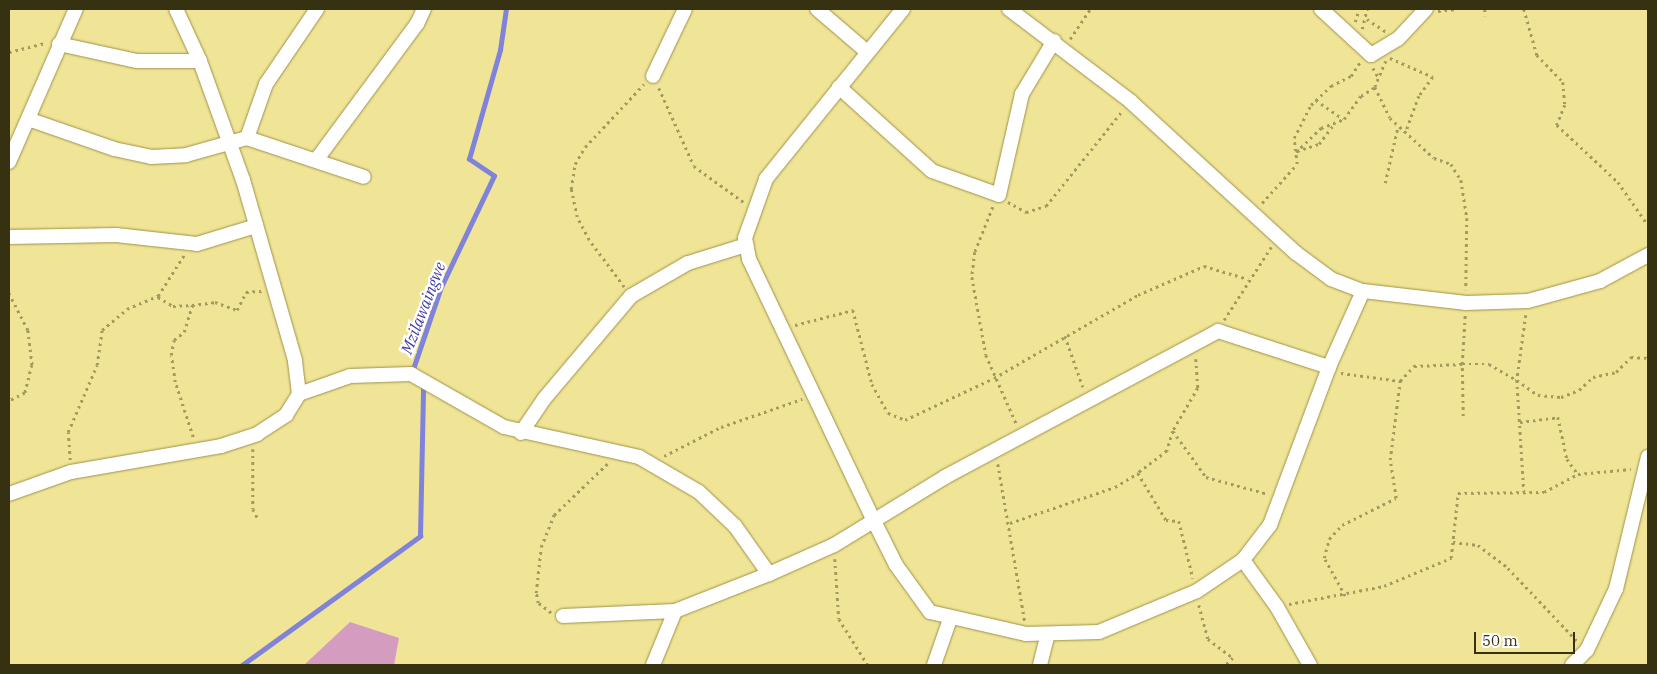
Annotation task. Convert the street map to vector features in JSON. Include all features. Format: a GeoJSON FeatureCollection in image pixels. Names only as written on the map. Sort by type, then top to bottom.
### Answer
{"type":"FeatureCollection","features":[{"type":"Feature","properties":{"kind":"street"},"geometry":{"type":"LineString","coordinates":[[9,162],[59,44],[76,9]]}},
{"type":"Feature","properties":{"kind":"street"},"geometry":{"type":"LineString","coordinates":[[9,494],[71,472],[198,450],[257,434],[286,415],[299,394],[298,371],[276,290],[230,144],[200,61],[176,9]]}},
{"type":"Feature","properties":{"kind":"street"},"geometry":{"type":"LineString","coordinates":[[247,138],[266,84],[317,9]]}},
{"type":"Feature","properties":{"kind":"street"},"geometry":{"type":"LineString","coordinates":[[317,159],[417,24],[424,9]]}},
{"type":"Feature","properties":{"kind":"street"},"geometry":{"type":"LineString","coordinates":[[653,76],[685,9]]}},
{"type":"Feature","properties":{"kind":"street"},"geometry":{"type":"LineString","coordinates":[[817,9],[866,51]]}},
{"type":"Feature","properties":{"kind":"street"},"geometry":{"type":"LineString","coordinates":[[902,9],[866,51],[766,180],[753,208],[746,245],[782,329],[873,520],[925,607],[950,619],[1026,634],[1099,632],[1197,591],[1243,560],[1270,525],[1329,367],[1363,291]]}},
{"type":"Feature","properties":{"kind":"street"},"geometry":{"type":"LineString","coordinates":[[1010,9],[1130,101],[1251,216],[1331,279],[1363,291],[1466,303],[1528,301],[1600,281],[1648,255]]}},
{"type":"Feature","properties":{"kind":"street"},"geometry":{"type":"LineString","coordinates":[[1321,9],[1356,44],[1371,54],[1396,44],[1425,10]]}},
{"type":"Feature","properties":{"kind":"street"},"geometry":{"type":"LineString","coordinates":[[59,44],[137,62],[200,61]]}},
{"type":"Feature","properties":{"kind":"street"},"geometry":{"type":"LineString","coordinates":[[839,86],[932,171],[998,195],[1022,94],[1059,45]]}},
{"type":"Feature","properties":{"kind":"street"},"geometry":{"type":"LineString","coordinates":[[28,119],[114,149],[151,157],[186,155],[247,138],[317,159],[364,177]]}},
{"type":"Feature","properties":{"kind":"street"},"geometry":{"type":"LineString","coordinates":[[9,237],[116,235],[189,243],[212,242],[256,226]]}},
{"type":"Feature","properties":{"kind":"street"},"geometry":{"type":"LineString","coordinates":[[521,433],[544,399],[631,296],[688,263],[746,245]]}},
{"type":"Feature","properties":{"kind":"street"},"geometry":{"type":"LineString","coordinates":[[563,616],[675,610],[769,574],[834,545],[873,520],[1022,435],[1195,345],[1218,331],[1329,367]]}},
{"type":"Feature","properties":{"kind":"street"},"geometry":{"type":"LineString","coordinates":[[299,394],[350,376],[411,374],[494,423],[521,433],[620,453],[653,462],[716,507],[769,574]]}},
{"type":"Feature","properties":{"kind":"street"},"geometry":{"type":"LineString","coordinates":[[1572,665],[1586,650],[1616,590],[1647,462]]}},
{"type":"Feature","properties":{"kind":"street"},"geometry":{"type":"LineString","coordinates":[[1243,560],[1277,607],[1310,665]]}},
{"type":"Feature","properties":{"kind":"street"},"geometry":{"type":"LineString","coordinates":[[653,665],[675,610]]}},
{"type":"Feature","properties":{"kind":"street"},"geometry":{"type":"LineString","coordinates":[[934,665],[950,619]]}},
{"type":"Feature","properties":{"kind":"street"},"geometry":{"type":"LineString","coordinates":[[1040,665],[1048,634]]}},
{"type":"Feature","properties":{"kind":"path"},"geometry":{"type":"LineString","coordinates":[[1059,45],[1090,9]]}},
{"type":"Feature","properties":{"kind":"path"},"geometry":{"type":"LineString","coordinates":[[1356,44],[1367,19],[1368,9]]}},
{"type":"Feature","properties":{"kind":"path"},"geometry":{"type":"LineString","coordinates":[[1425,10],[1458,9]]}},
{"type":"Feature","properties":{"kind":"path"},"geometry":{"type":"LineString","coordinates":[[1484,9],[1485,16]]}},
{"type":"Feature","properties":{"kind":"path"},"geometry":{"type":"LineString","coordinates":[[1524,9],[1537,55],[1563,82],[1564,104],[1556,125],[1618,182],[1648,225]]}},
{"type":"Feature","properties":{"kind":"path"},"geometry":{"type":"LineString","coordinates":[[1296,152],[1321,128],[1343,119],[1361,96],[1375,87],[1396,44],[1367,19]]}},
{"type":"Feature","properties":{"kind":"path"},"geometry":{"type":"LineString","coordinates":[[9,52],[32,43],[59,44]]}},
{"type":"Feature","properties":{"kind":"path"},"geometry":{"type":"LineString","coordinates":[[1251,216],[1297,164],[1294,138],[1316,100],[1371,54]]}},
{"type":"Feature","properties":{"kind":"path"},"geometry":{"type":"LineString","coordinates":[[1388,57],[1433,77],[1419,96],[1406,132]]}},
{"type":"Feature","properties":{"kind":"path"},"geometry":{"type":"LineString","coordinates":[[631,296],[589,240],[577,217],[571,189],[575,164],[585,147],[653,76],[694,166],[753,208]]}},
{"type":"Feature","properties":{"kind":"path"},"geometry":{"type":"LineString","coordinates":[[1375,87],[1398,125],[1434,158],[1451,164],[1461,180],[1467,218],[1466,303],[1462,364],[1463,416]]}},
{"type":"Feature","properties":{"kind":"path"},"geometry":{"type":"LineString","coordinates":[[1316,100],[1343,119]]}},
{"type":"Feature","properties":{"kind":"path"},"geometry":{"type":"LineString","coordinates":[[1022,435],[994,378],[980,330],[972,277],[976,252],[998,195],[1026,212],[1046,206],[1130,101]]}},
{"type":"Feature","properties":{"kind":"path"},"geometry":{"type":"LineString","coordinates":[[1296,152],[1319,144],[1336,122]]}},
{"type":"Feature","properties":{"kind":"path"},"geometry":{"type":"LineString","coordinates":[[1386,183],[1398,125]]}},
{"type":"Feature","properties":{"kind":"path"},"geometry":{"type":"LineString","coordinates":[[1218,331],[1248,279],[1278,238]]}},
{"type":"Feature","properties":{"kind":"path"},"geometry":{"type":"LineString","coordinates":[[71,472],[68,432],[97,365],[102,330],[127,309],[158,296],[189,243]]}},
{"type":"Feature","properties":{"kind":"path"},"geometry":{"type":"LineString","coordinates":[[782,329],[853,310],[872,384],[888,413],[905,420],[994,378],[1138,296],[1204,266],[1248,279]]}},
{"type":"Feature","properties":{"kind":"path"},"geometry":{"type":"LineString","coordinates":[[158,296],[173,306],[215,302],[237,310],[246,292],[276,290]]}},
{"type":"Feature","properties":{"kind":"path"},"geometry":{"type":"LineString","coordinates":[[9,293],[28,330],[32,365],[25,393],[9,401]]}},
{"type":"Feature","properties":{"kind":"path"},"geometry":{"type":"LineString","coordinates":[[1524,492],[1517,380],[1528,301]]}},
{"type":"Feature","properties":{"kind":"path"},"geometry":{"type":"LineString","coordinates":[[192,305],[171,355],[198,450]]}},
{"type":"Feature","properties":{"kind":"path"},"geometry":{"type":"LineString","coordinates":[[1065,336],[1089,400]]}},
{"type":"Feature","properties":{"kind":"path"},"geometry":{"type":"LineString","coordinates":[[1010,523],[1114,487],[1138,473],[1167,452],[1173,431],[1198,388],[1195,345]]}},
{"type":"Feature","properties":{"kind":"path"},"geometry":{"type":"LineString","coordinates":[[1344,596],[1324,558],[1329,539],[1342,525],[1396,498],[1390,460],[1400,382],[1414,366],[1489,364],[1538,395],[1562,396],[1579,390],[1593,376],[1616,372],[1631,357],[1648,358]]}},
{"type":"Feature","properties":{"kind":"path"},"geometry":{"type":"LineString","coordinates":[[1329,367],[1345,374],[1400,382]]}},
{"type":"Feature","properties":{"kind":"path"},"geometry":{"type":"LineString","coordinates":[[653,462],[729,424],[813,396]]}},
{"type":"Feature","properties":{"kind":"path"},"geometry":{"type":"LineString","coordinates":[[1520,422],[1558,417],[1567,458],[1578,474]]}},
{"type":"Feature","properties":{"kind":"path"},"geometry":{"type":"LineString","coordinates":[[1173,431],[1206,477],[1281,498]]}},
{"type":"Feature","properties":{"kind":"path"},"geometry":{"type":"LineString","coordinates":[[257,434],[252,495],[259,521]]}},
{"type":"Feature","properties":{"kind":"path"},"geometry":{"type":"LineString","coordinates":[[995,451],[1010,523],[1026,634]]}},
{"type":"Feature","properties":{"kind":"path"},"geometry":{"type":"LineString","coordinates":[[563,616],[538,604],[536,579],[541,547],[554,515],[571,494],[620,453]]}},
{"type":"Feature","properties":{"kind":"path"},"geometry":{"type":"LineString","coordinates":[[1277,607],[1316,597],[1344,596],[1384,586],[1451,558],[1458,493],[1544,492],[1578,474],[1647,462]]}},
{"type":"Feature","properties":{"kind":"path"},"geometry":{"type":"LineString","coordinates":[[1138,473],[1166,520],[1179,521],[1208,639],[1233,658],[1226,665]]}},
{"type":"Feature","properties":{"kind":"path"},"geometry":{"type":"LineString","coordinates":[[1453,542],[1478,545],[1508,568],[1586,650]]}},
{"type":"Feature","properties":{"kind":"path"},"geometry":{"type":"LineString","coordinates":[[834,545],[836,612],[868,665]]}},
{"type":"Feature","properties":{"kind":"shaded area"},"geometry":{"type":"Polygon","coordinates":[[[350,622],[399,638],[394,665],[304,665],[350,622]]]}},
{"type":"Feature","properties":{"kind":"waterway","name":"Mzilawaingwe"},"geometry":{"type":"LineString","coordinates":[[412,372],[441,287],[494,176],[469,159],[500,50],[506,9]]}},
{"type":"Feature","properties":{"kind":"waterway","name":"Mzilawaingwe"},"geometry":{"type":"LineString","coordinates":[[242,665],[420,536],[423,387]]}}]}
